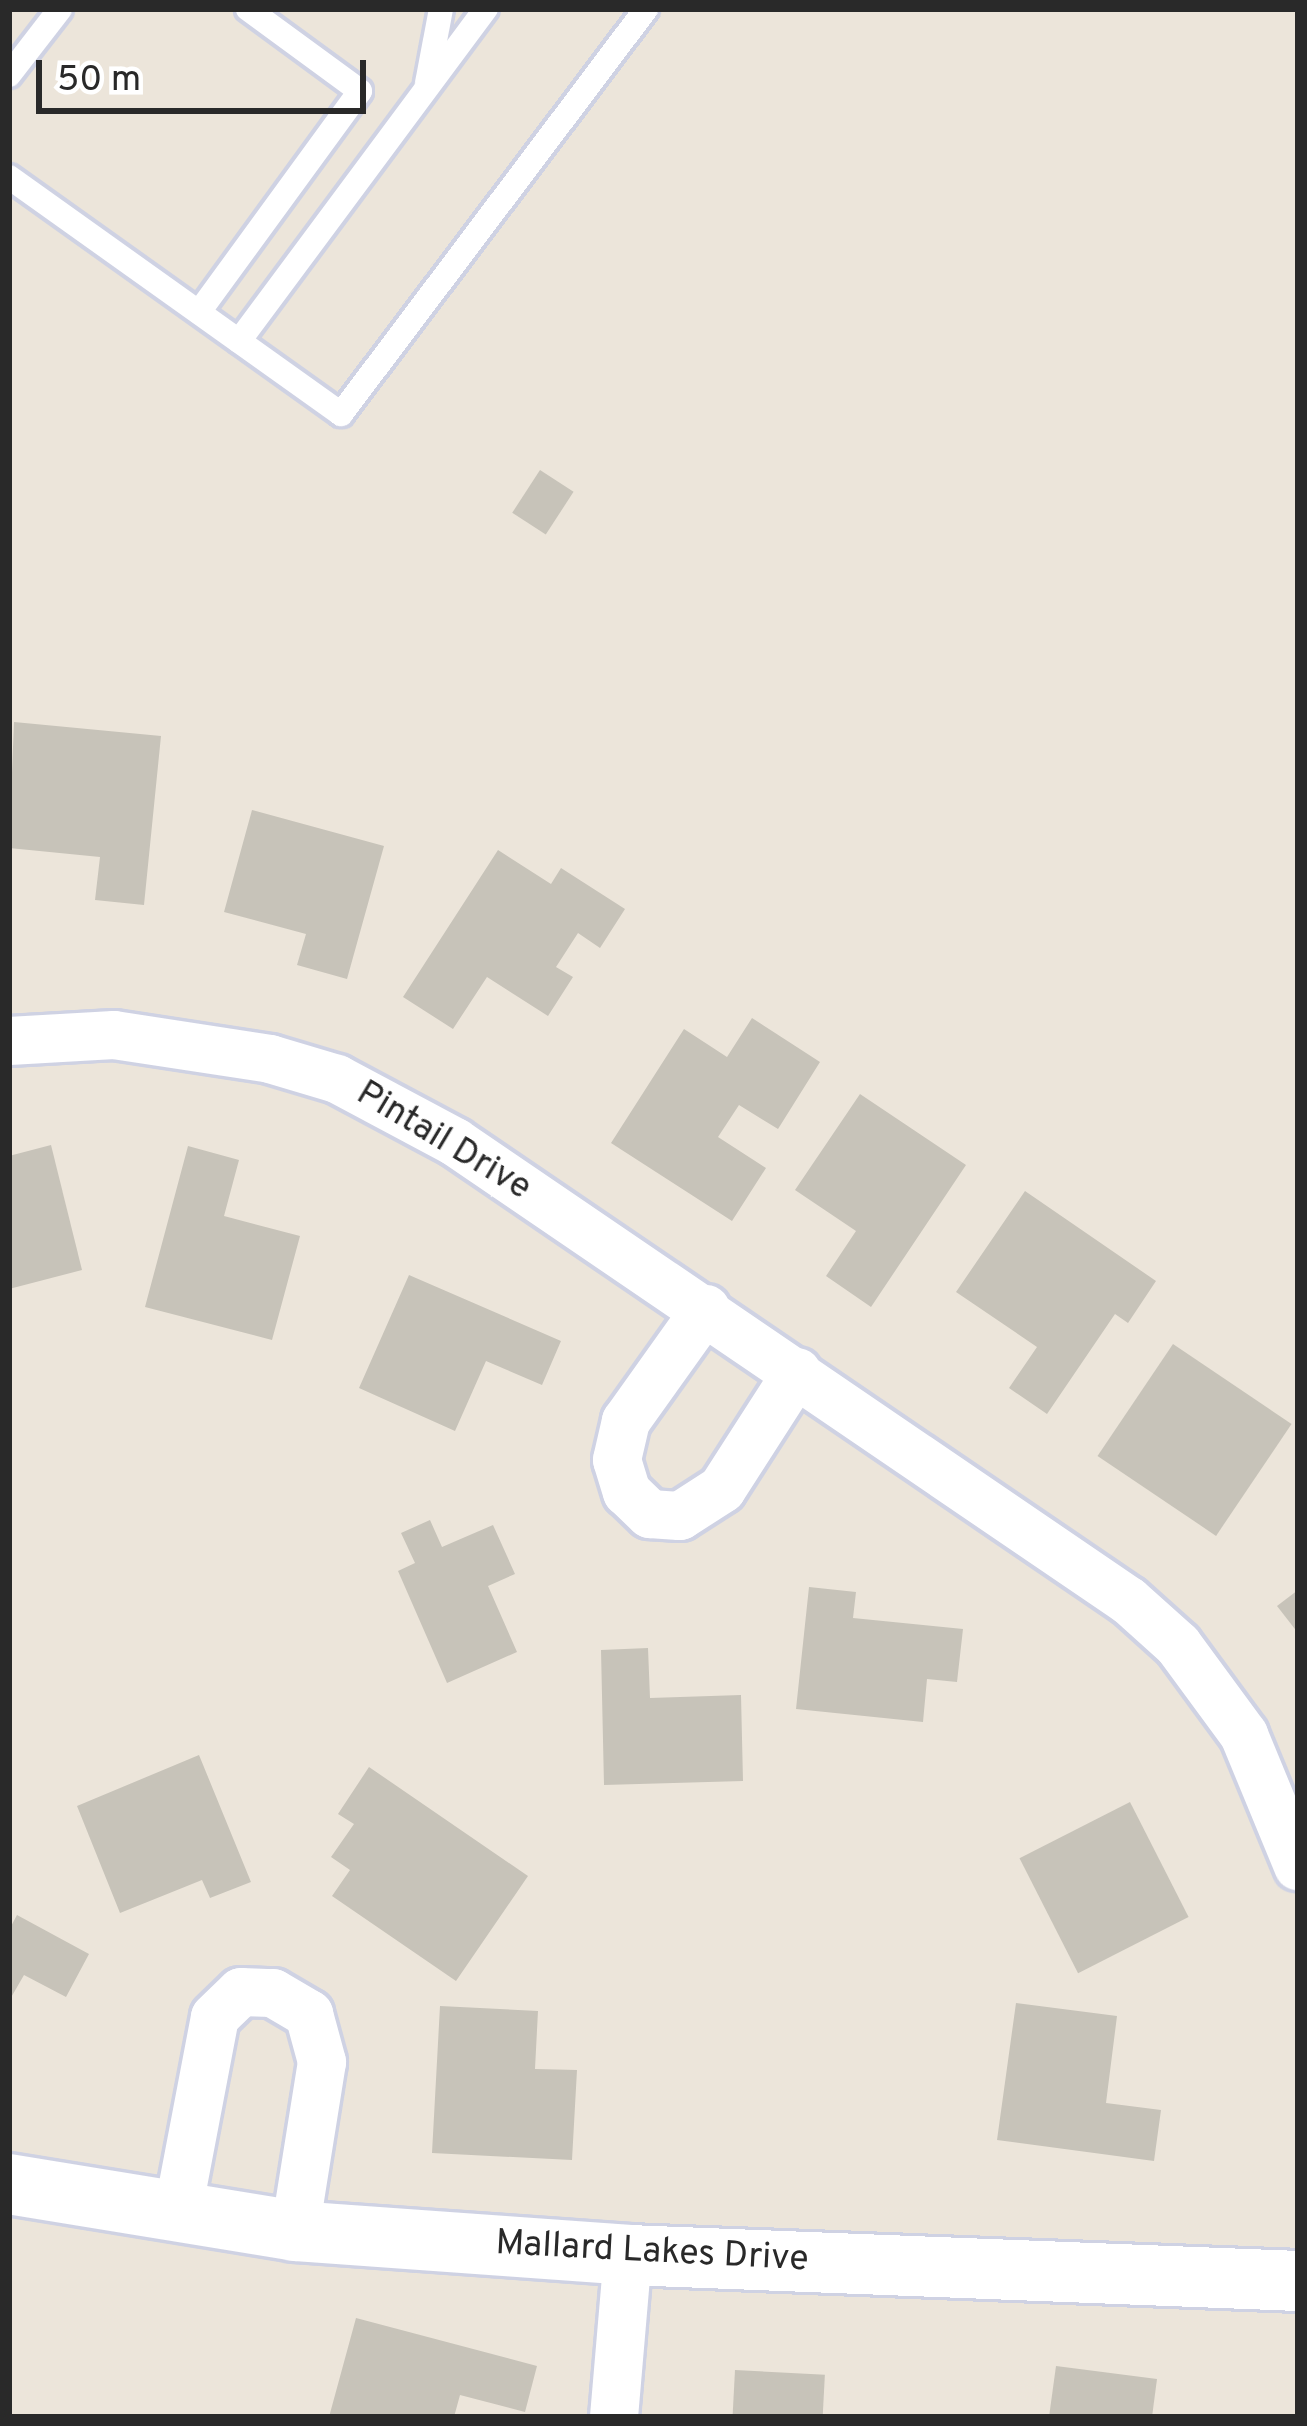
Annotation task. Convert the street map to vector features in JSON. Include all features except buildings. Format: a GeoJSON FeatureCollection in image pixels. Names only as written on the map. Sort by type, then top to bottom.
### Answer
{"type":"FeatureCollection","features":[{"type":"Feature","properties":{"kind":"street","name":"Pintail Drive"},"geometry":{"type":"LineString","coordinates":[[9,1041],[113,1035],[198,1042],[337,1079],[454,1142],[1069,1555],[1178,1645],[1244,1736],[1298,1866]]}},
{"type":"Feature","properties":{"kind":"street"},"geometry":{"type":"LineString","coordinates":[[706,1310],[626,1421],[617,1460],[627,1492],[650,1514],[680,1516],[722,1489],[797,1372]]}},
{"type":"Feature","properties":{"kind":"street"},"geometry":{"type":"LineString","coordinates":[[178,2211],[215,2017],[241,1992],[273,1994],[309,2014],[322,2062],[295,2231]]}},
{"type":"Feature","properties":{"kind":"street","name":"Mallard Lakes Drive"},"geometry":{"type":"LineString","coordinates":[[9,2184],[295,2231],[628,2255],[1298,2281]]}},
{"type":"Feature","properties":{"kind":"street"},"geometry":{"type":"LineString","coordinates":[[614,2417],[628,2255]]}},
{"type":"Feature","properties":{"kind":"lane"},"geometry":{"type":"LineString","coordinates":[[9,75],[60,9]]}},
{"type":"Feature","properties":{"kind":"lane"},"geometry":{"type":"LineString","coordinates":[[199,312],[360,91],[248,9]]}},
{"type":"Feature","properties":{"kind":"lane"},"geometry":{"type":"LineString","coordinates":[[425,91],[441,9]]}},
{"type":"Feature","properties":{"kind":"lane"},"geometry":{"type":"LineString","coordinates":[[239,341],[486,9]]}},
{"type":"Feature","properties":{"kind":"lane"},"geometry":{"type":"LineString","coordinates":[[9,177],[341,414],[646,9]]}}]}
